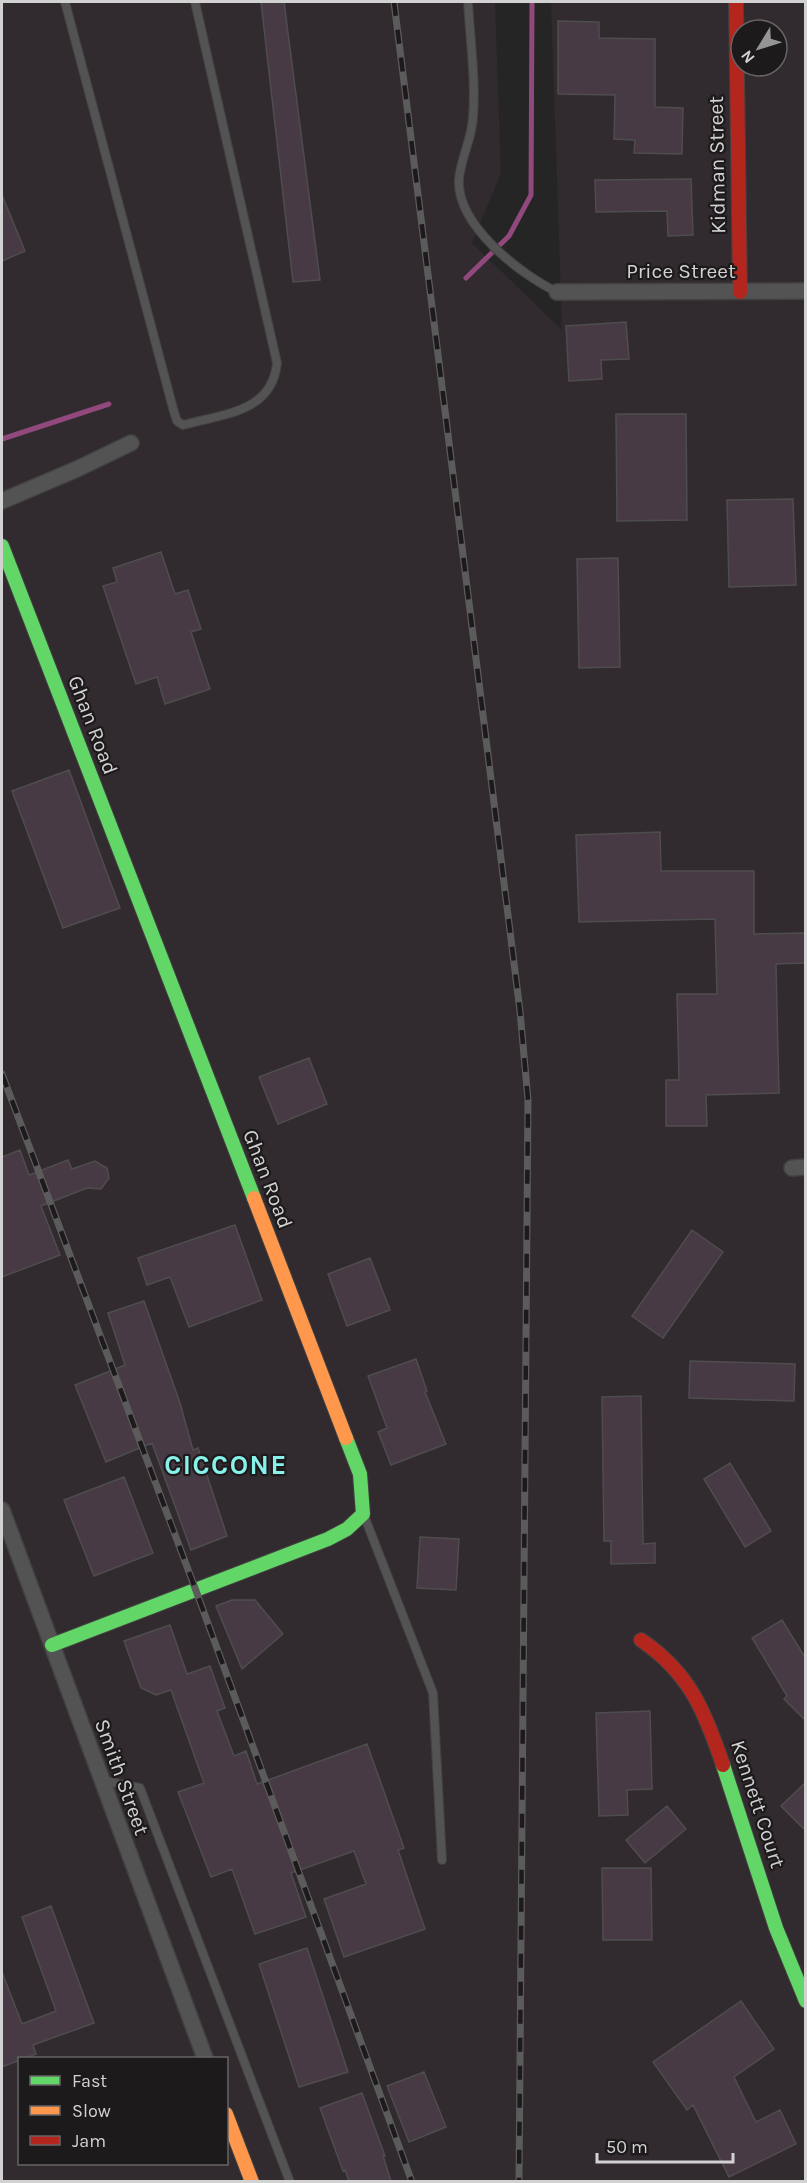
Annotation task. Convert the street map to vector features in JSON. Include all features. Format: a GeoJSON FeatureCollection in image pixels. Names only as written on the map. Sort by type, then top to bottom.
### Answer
{"type":"FeatureCollection","features":[{"type":"Feature","properties":{"kind":"street","name":"Kidman Street"},"geometry":{"type":"LineString","coordinates":[[736,2],[740,292]]}},
{"type":"Feature","properties":{"kind":"street","name":"Price Street"},"geometry":{"type":"LineString","coordinates":[[557,291],[806,291]]}},
{"type":"Feature","properties":{"kind":"street"},"geometry":{"type":"LineString","coordinates":[[2,501],[56,479],[131,443]]}},
{"type":"Feature","properties":{"kind":"street","name":"Ghan Road"},"geometry":{"type":"LineString","coordinates":[[2,546],[360,1474],[363,1514]]}},
{"type":"Feature","properties":{"kind":"street","name":"Smith Street"},"geometry":{"type":"LineString","coordinates":[[2,1510],[100,1780],[206,2057]]}},
{"type":"Feature","properties":{"kind":"street"},"geometry":{"type":"LineString","coordinates":[[52,1644],[328,1539],[347,1529],[363,1514]]}},
{"type":"Feature","properties":{"kind":"street","name":"Kennett Court"},"geometry":{"type":"LineString","coordinates":[[641,1640],[669,1659],[696,1695],[707,1717],[776,1929],[806,2001]]}},
{"type":"Feature","properties":{"kind":"street"},"geometry":{"type":"LineString","coordinates":[[228,2119],[252,2181]]}},
{"type":"Feature","properties":{"kind":"lane"},"geometry":{"type":"LineString","coordinates":[[65,2],[174,412],[177,421],[183,425],[238,410],[258,401],[269,391],[275,379],[277,363],[195,2]]}},
{"type":"Feature","properties":{"kind":"lane"},"geometry":{"type":"LineString","coordinates":[[468,2],[474,111],[471,138],[459,179],[460,193],[478,229],[503,255],[518,269],[557,291]]}},
{"type":"Feature","properties":{"kind":"lane"},"geometry":{"type":"LineString","coordinates":[[363,1514],[433,1693],[442,1860]]}},
{"type":"Feature","properties":{"kind":"lane"},"geometry":{"type":"LineString","coordinates":[[100,1780],[140,1788],[290,2181]]}},
{"type":"Feature","properties":{"kind":"shaded area"},"geometry":{"type":"Polygon","coordinates":[[[2,2],[495,2],[501,173],[472,243],[562,330],[551,2],[805,2],[805,2181],[2,2182],[2,2]]]}},
{"type":"Feature","properties":{"kind":"building"},"geometry":{"type":"Polygon","coordinates":[[[261,2],[284,2],[320,280],[293,282],[261,2]]]}},
{"type":"Feature","properties":{"kind":"building"},"geometry":{"type":"Polygon","coordinates":[[[558,21],[599,22],[599,38],[655,39],[655,107],[683,108],[682,154],[634,153],[635,140],[614,139],[615,95],[558,94],[558,21]]]}},
{"type":"Feature","properties":{"kind":"building"},"geometry":{"type":"Polygon","coordinates":[[[691,179],[693,235],[668,236],[667,211],[596,212],[595,180],[691,179]]]}},
{"type":"Feature","properties":{"kind":"building"},"geometry":{"type":"Polygon","coordinates":[[[2,195],[25,251],[2,261],[2,195]]]}},
{"type":"Feature","properties":{"kind":"building"},"geometry":{"type":"Polygon","coordinates":[[[626,322],[629,359],[601,360],[602,379],[569,381],[566,326],[626,322]]]}},
{"type":"Feature","properties":{"kind":"building"},"geometry":{"type":"Polygon","coordinates":[[[616,414],[686,414],[687,520],[617,521],[616,414]]]}},
{"type":"Feature","properties":{"kind":"building"},"geometry":{"type":"Polygon","coordinates":[[[793,499],[796,585],[729,587],[727,500],[793,499]]]}},
{"type":"Feature","properties":{"kind":"building"},"geometry":{"type":"Polygon","coordinates":[[[161,552],[175,594],[188,590],[201,629],[191,632],[210,689],[165,704],[157,677],[136,684],[103,586],[117,582],[113,568],[161,552]]]}},
{"type":"Feature","properties":{"kind":"building"},"geometry":{"type":"Polygon","coordinates":[[[618,558],[620,667],[579,668],[577,559],[618,558]]]}},
{"type":"Feature","properties":{"kind":"building"},"geometry":{"type":"Polygon","coordinates":[[[69,770],[120,908],[63,928],[12,791],[69,770]]]}},
{"type":"Feature","properties":{"kind":"building"},"geometry":{"type":"Polygon","coordinates":[[[660,832],[661,871],[754,871],[754,934],[806,933],[806,963],[776,964],[779,1093],[706,1095],[707,1126],[666,1126],[666,1080],[679,1080],[677,994],[717,994],[715,919],[579,922],[576,835],[660,832]]]}},
{"type":"Feature","properties":{"kind":"building"},"geometry":{"type":"Polygon","coordinates":[[[309,1058],[327,1104],[278,1124],[259,1077],[309,1058]]]}},
{"type":"Feature","properties":{"kind":"building"},"geometry":{"type":"Polygon","coordinates":[[[20,1150],[29,1175],[68,1160],[72,1169],[95,1161],[107,1168],[109,1178],[101,1189],[87,1188],[41,1206],[60,1255],[2,1277],[2,1157],[20,1150]]]}},
{"type":"Feature","properties":{"kind":"building"},"geometry":{"type":"Polygon","coordinates":[[[235,1225],[262,1300],[189,1327],[170,1277],[147,1285],[138,1258],[235,1225]]]}},
{"type":"Feature","properties":{"kind":"building"},"geometry":{"type":"Polygon","coordinates":[[[692,1230],[723,1252],[663,1338],[632,1316],[692,1230]]]}},
{"type":"Feature","properties":{"kind":"building"},"geometry":{"type":"Polygon","coordinates":[[[370,1258],[390,1310],[347,1326],[328,1274],[370,1258]]]}},
{"type":"Feature","properties":{"kind":"building"},"geometry":{"type":"Polygon","coordinates":[[[144,1301],[180,1403],[193,1450],[198,1448],[227,1536],[191,1550],[152,1443],[106,1462],[75,1385],[125,1365],[108,1313],[144,1301]]]}},
{"type":"Feature","properties":{"kind":"building"},"geometry":{"type":"Polygon","coordinates":[[[416,1359],[427,1391],[425,1392],[446,1444],[391,1465],[378,1432],[387,1428],[368,1376],[416,1359]]]}},
{"type":"Feature","properties":{"kind":"building"},"geometry":{"type":"Polygon","coordinates":[[[690,1361],[795,1364],[794,1401],[689,1398],[690,1361]]]}},
{"type":"Feature","properties":{"kind":"building"},"geometry":{"type":"Polygon","coordinates":[[[641,1396],[643,1544],[655,1543],[655,1563],[611,1564],[611,1541],[604,1541],[602,1397],[641,1396]]]}},
{"type":"Feature","properties":{"kind":"building"},"geometry":{"type":"Polygon","coordinates":[[[730,1463],[771,1531],[745,1547],[704,1479],[730,1463]]]}},
{"type":"Feature","properties":{"kind":"building"},"geometry":{"type":"Polygon","coordinates":[[[124,1477],[153,1553],[94,1576],[64,1500],[124,1477]]]}},
{"type":"Feature","properties":{"kind":"building"},"geometry":{"type":"Polygon","coordinates":[[[420,1537],[459,1539],[456,1590],[417,1588],[420,1537]]]}},
{"type":"Feature","properties":{"kind":"building"},"geometry":{"type":"Polygon","coordinates":[[[232,1600],[255,1600],[283,1634],[242,1669],[216,1606],[232,1600]]]}},
{"type":"Feature","properties":{"kind":"building"},"geometry":{"type":"Polygon","coordinates":[[[782,1620],[806,1659],[806,1721],[784,1699],[787,1696],[752,1638],[782,1620]]]}},
{"type":"Feature","properties":{"kind":"building"},"geometry":{"type":"Polygon","coordinates":[[[170,1625],[187,1674],[210,1666],[225,1708],[217,1711],[234,1756],[246,1751],[257,1784],[367,1744],[404,1848],[398,1850],[425,1929],[344,1957],[324,1899],[366,1884],[354,1851],[291,1873],[306,1917],[255,1934],[232,1869],[211,1877],[178,1792],[204,1783],[171,1690],[156,1695],[141,1688],[124,1641],[170,1625]]]}},
{"type":"Feature","properties":{"kind":"building"},"geometry":{"type":"Polygon","coordinates":[[[650,1711],[652,1789],[627,1790],[628,1815],[599,1816],[596,1713],[650,1711]]]}},
{"type":"Feature","properties":{"kind":"building"},"geometry":{"type":"Polygon","coordinates":[[[806,1782],[806,1831],[781,1806],[806,1782]]]}},
{"type":"Feature","properties":{"kind":"building"},"geometry":{"type":"Polygon","coordinates":[[[667,1806],[686,1829],[645,1863],[626,1840],[667,1806]]]}},
{"type":"Feature","properties":{"kind":"building"},"geometry":{"type":"Polygon","coordinates":[[[602,1868],[651,1868],[652,1940],[603,1940],[602,1868]]]}},
{"type":"Feature","properties":{"kind":"building"},"geometry":{"type":"Polygon","coordinates":[[[51,1906],[94,2023],[33,2045],[36,2054],[18,2057],[18,2061],[2,2067],[2,1972],[22,2024],[56,2011],[22,1917],[51,1906]]]}},
{"type":"Feature","properties":{"kind":"building"},"geometry":{"type":"Polygon","coordinates":[[[307,1948],[348,2072],[299,2087],[259,1964],[307,1948]]]}},
{"type":"Feature","properties":{"kind":"building"},"geometry":{"type":"Polygon","coordinates":[[[741,2001],[774,2049],[734,2077],[756,2122],[780,2110],[796,2144],[729,2177],[693,2105],[687,2110],[653,2062],[741,2001]]]}},
{"type":"Feature","properties":{"kind":"building"},"geometry":{"type":"Polygon","coordinates":[[[424,2072],[446,2127],[409,2142],[387,2086],[424,2072]]]}},
{"type":"Feature","properties":{"kind":"building"},"geometry":{"type":"Polygon","coordinates":[[[362,2093],[385,2156],[383,2156],[391,2181],[349,2181],[345,2170],[343,2171],[320,2108],[362,2093]]]}},
{"type":"Feature","properties":{"kind":"waterway"},"geometry":{"type":"LineString","coordinates":[[466,278],[509,236],[531,195],[532,2]]}},
{"type":"Feature","properties":{"kind":"waterway"},"geometry":{"type":"LineString","coordinates":[[2,439],[109,404]]}},
{"type":"Feature","properties":{"kind":"railway"},"geometry":{"type":"LineString","coordinates":[[394,2],[520,1011],[528,1100],[519,2182]]}},
{"type":"Feature","properties":{"kind":"railway"},"geometry":{"type":"LineString","coordinates":[[2,1074],[195,1588],[412,2182]]}},
{"type":"Feature","properties":{"kind":"traffic: fast"},"geometry":{"type":"LineString","coordinates":[[2,546],[254,1198]]}},
{"type":"Feature","properties":{"kind":"traffic: fast"},"geometry":{"type":"LineString","coordinates":[[52,1645],[328,1539],[347,1529],[363,1514],[360,1474],[346,1438]]}},
{"type":"Feature","properties":{"kind":"traffic: fast"},"geometry":{"type":"LineString","coordinates":[[723,1765],[776,1928],[806,2001]]}},
{"type":"Feature","properties":{"kind":"traffic: slow"},"geometry":{"type":"LineString","coordinates":[[254,1198],[346,1438]]}},
{"type":"Feature","properties":{"kind":"traffic: slow"},"geometry":{"type":"LineString","coordinates":[[228,2119],[252,2182]]}},
{"type":"Feature","properties":{"kind":"traffic: jam"},"geometry":{"type":"LineString","coordinates":[[736,2],[740,292]]}},
{"type":"Feature","properties":{"kind":"traffic: jam"},"geometry":{"type":"LineString","coordinates":[[641,1640],[672,1666],[694,1695],[723,1765]]}},
{"type":"Feature","properties":{"kind":"district","name":"CICCONE"},"geometry":{"type":"Point","coordinates":[226,1465]}}]}
